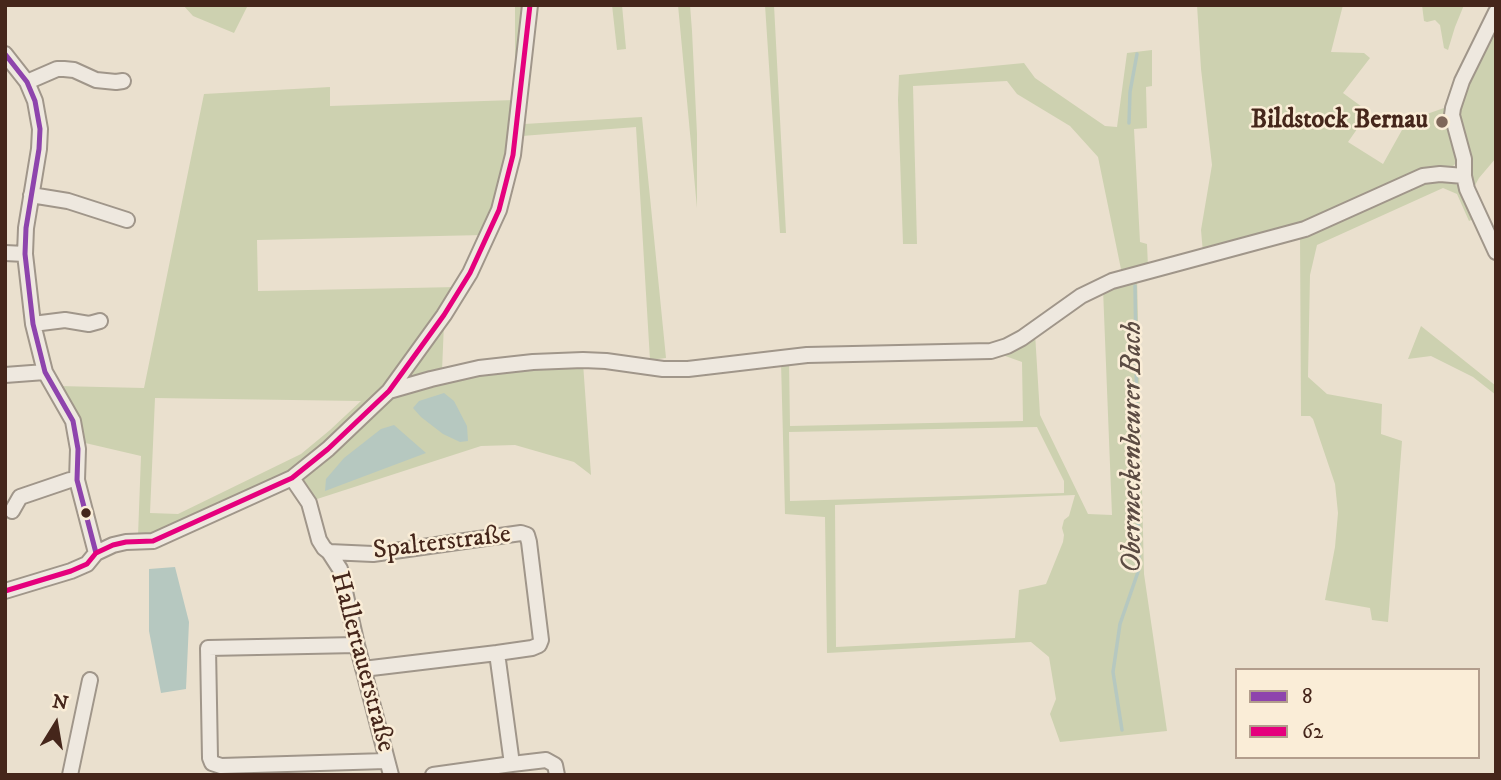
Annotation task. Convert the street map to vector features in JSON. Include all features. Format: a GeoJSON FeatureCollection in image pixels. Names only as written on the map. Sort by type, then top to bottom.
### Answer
{"type":"FeatureCollection","features":[{"type":"Feature","properties":{"kind":"street"},"geometry":{"type":"LineString","coordinates":[[5,592],[71,571],[87,564],[96,553],[113,545],[153,541],[292,478],[319,457],[389,391],[439,323],[470,273],[499,211],[513,155],[530,5]]}},
{"type":"Feature","properties":{"kind":"street"},"geometry":{"type":"LineString","coordinates":[[1496,12],[1465,73],[1453,108],[1464,159],[1467,189],[1496,252]]}},
{"type":"Feature","properties":{"kind":"street"},"geometry":{"type":"LineString","coordinates":[[5,54],[27,82],[35,101],[40,129],[39,149],[26,228],[25,254],[33,324],[45,372],[73,421],[78,449],[77,480],[96,553]]}},
{"type":"Feature","properties":{"kind":"street"},"geometry":{"type":"LineString","coordinates":[[27,82],[57,69],[74,70],[96,80],[123,81]]}},
{"type":"Feature","properties":{"kind":"street"},"geometry":{"type":"LineString","coordinates":[[389,391],[466,370],[533,362],[606,361],[663,369],[688,369],[807,355],[992,351],[1022,338],[1061,309],[1104,284],[1305,229],[1423,176],[1464,176]]}},
{"type":"Feature","properties":{"kind":"street"},"geometry":{"type":"LineString","coordinates":[[31,195],[68,201],[127,220]]}},
{"type":"Feature","properties":{"kind":"street"},"geometry":{"type":"LineString","coordinates":[[5,253],[25,254]]}},
{"type":"Feature","properties":{"kind":"street"},"geometry":{"type":"LineString","coordinates":[[33,324],[65,320],[89,324],[100,321]]}},
{"type":"Feature","properties":{"kind":"street"},"geometry":{"type":"LineString","coordinates":[[5,375],[45,372]]}},
{"type":"Feature","properties":{"kind":"street","name":"Hallertauerstraße"},"geometry":{"type":"LineString","coordinates":[[292,478],[309,503],[319,540],[340,569],[388,768]]}},
{"type":"Feature","properties":{"kind":"street"},"geometry":{"type":"LineString","coordinates":[[12,511],[20,496],[77,480]]}},
{"type":"Feature","properties":{"kind":"street","name":"Spalterstraße"},"geometry":{"type":"LineString","coordinates":[[329,552],[373,554],[521,533],[527,535],[541,640],[539,645],[497,653],[363,669]]}},
{"type":"Feature","properties":{"kind":"street"},"geometry":{"type":"LineString","coordinates":[[357,645],[208,648],[210,758],[220,770],[388,768]]}},
{"type":"Feature","properties":{"kind":"street"},"geometry":{"type":"LineString","coordinates":[[497,653],[512,764]]}},
{"type":"Feature","properties":{"kind":"street"},"geometry":{"type":"LineString","coordinates":[[70,775],[90,680]]}},
{"type":"Feature","properties":{"kind":"street"},"geometry":{"type":"LineString","coordinates":[[433,775],[546,760],[555,765],[558,775]]}},
{"type":"Feature","properties":{"kind":"green space"},"geometry":{"type":"Polygon","coordinates":[[[183,5],[248,5],[234,33],[193,16],[183,5]]]}},
{"type":"Feature","properties":{"kind":"green space"},"geometry":{"type":"Polygon","coordinates":[[[515,5],[527,5],[508,164],[503,187],[484,235],[257,240],[258,291],[458,287],[423,340],[340,434],[294,469],[270,483],[151,535],[138,536],[141,456],[81,442],[73,412],[58,386],[144,388],[204,94],[330,87],[330,106],[515,100],[515,5]],[[155,398],[150,513],[178,514],[301,454],[361,401],[155,398]]]}},
{"type":"Feature","properties":{"kind":"green space"},"geometry":{"type":"Polygon","coordinates":[[[612,5],[622,5],[626,49],[617,50],[612,5]]]}},
{"type":"Feature","properties":{"kind":"green space"},"geometry":{"type":"Polygon","coordinates":[[[678,5],[690,5],[697,134],[697,208],[678,5]]]}},
{"type":"Feature","properties":{"kind":"green space"},"geometry":{"type":"Polygon","coordinates":[[[765,5],[774,5],[786,233],[780,233],[765,5]]]}},
{"type":"Feature","properties":{"kind":"green space"},"geometry":{"type":"Polygon","coordinates":[[[1197,5],[1343,5],[1331,52],[1364,53],[1370,58],[1343,93],[1369,112],[1348,142],[1383,164],[1407,121],[1444,108],[1459,157],[1457,162],[1450,169],[1303,225],[1203,253],[1201,230],[1212,165],[1197,5]]]}},
{"type":"Feature","properties":{"kind":"green space"},"geometry":{"type":"Polygon","coordinates":[[[1422,5],[1464,5],[1448,50],[1444,48],[1440,25],[1435,20],[1424,21],[1422,5]]]}},
{"type":"Feature","properties":{"kind":"green space"},"geometry":{"type":"Polygon","coordinates":[[[1496,20],[1496,158],[1473,189],[1458,120],[1459,102],[1496,20]]]}},
{"type":"Feature","properties":{"kind":"green space"},"geometry":{"type":"Polygon","coordinates":[[[1152,50],[1152,86],[1146,87],[1147,128],[1134,129],[1140,242],[1147,244],[1148,267],[1122,274],[1098,157],[1070,126],[1017,94],[1007,81],[913,86],[917,244],[903,244],[899,75],[1024,63],[1035,78],[1105,126],[1117,127],[1127,53],[1152,50]]]}},
{"type":"Feature","properties":{"kind":"green space"},"geometry":{"type":"Polygon","coordinates":[[[642,117],[666,358],[650,360],[636,127],[522,136],[524,124],[642,117]]]}},
{"type":"Feature","properties":{"kind":"green space"},"geometry":{"type":"Polygon","coordinates":[[[1450,180],[1461,188],[1475,218],[1469,221],[1457,194],[1443,188],[1317,245],[1310,275],[1308,377],[1327,394],[1382,404],[1381,434],[1402,441],[1388,622],[1372,620],[1370,608],[1325,600],[1338,513],[1335,484],[1313,419],[1310,416],[1301,416],[1300,235],[1420,181],[1450,180]]]}},
{"type":"Feature","properties":{"kind":"green space"},"geometry":{"type":"Polygon","coordinates":[[[1137,277],[1144,574],[1167,731],[1060,742],[1050,714],[1056,699],[1049,657],[1031,642],[827,653],[825,517],[785,514],[781,362],[789,360],[790,426],[1023,421],[1022,362],[997,353],[1035,333],[1040,415],[1088,514],[1112,515],[1103,289],[1137,277]],[[1037,427],[789,432],[790,501],[1064,493],[1064,481],[1037,427]],[[1075,495],[835,505],[836,647],[1015,638],[1019,590],[1046,584],[1063,542],[1064,520],[1069,516],[1075,495]]]}},
{"type":"Feature","properties":{"kind":"green space"},"geometry":{"type":"Polygon","coordinates":[[[444,323],[442,371],[408,381],[402,376],[444,323]]]}},
{"type":"Feature","properties":{"kind":"green space"},"geometry":{"type":"Polygon","coordinates":[[[1421,326],[1496,386],[1496,395],[1473,377],[1431,356],[1408,359],[1421,326]]]}},
{"type":"Feature","properties":{"kind":"green space"},"geometry":{"type":"Polygon","coordinates":[[[583,363],[591,475],[574,462],[515,445],[481,446],[314,500],[299,478],[395,393],[465,374],[583,363]]]}},
{"type":"Feature","properties":{"kind":"shaded area"},"geometry":{"type":"Polygon","coordinates":[[[444,393],[454,401],[467,426],[468,441],[460,442],[443,434],[413,408],[419,401],[444,393]]]}},
{"type":"Feature","properties":{"kind":"shaded area"},"geometry":{"type":"Polygon","coordinates":[[[394,425],[426,453],[325,491],[326,479],[344,458],[381,429],[394,425]]]}},
{"type":"Feature","properties":{"kind":"shaded area"},"geometry":{"type":"Polygon","coordinates":[[[175,567],[189,622],[186,689],[161,693],[149,631],[149,569],[175,567]]]}},
{"type":"Feature","properties":{"kind":"waterway","name":"Obermeckenbeurer Bach"},"geometry":{"type":"LineString","coordinates":[[1129,123],[1130,92],[1137,54]]}},
{"type":"Feature","properties":{"kind":"waterway","name":"Obermeckenbeurer Bach"},"geometry":{"type":"LineString","coordinates":[[1122,730],[1113,672],[1120,624],[1139,569],[1135,286]]}},
{"type":"Feature","properties":{"kind":"transit line","name":"62"},"geometry":{"type":"LineString","coordinates":[[5,591],[71,571],[87,564],[96,553],[113,545],[153,541],[292,478],[328,449],[389,391],[444,315],[470,273],[499,210],[513,155],[530,5]]}},
{"type":"Feature","properties":{"kind":"transit line","name":"8"},"geometry":{"type":"LineString","coordinates":[[5,54],[27,82],[35,101],[40,129],[39,149],[26,228],[25,254],[33,324],[45,372],[73,421],[78,449],[77,480],[96,553]]}},
{"type":"Feature","properties":{"kind":"place","name":"Bildstock Bernau"},"geometry":{"type":"Point","coordinates":[1442,122]}}]}
